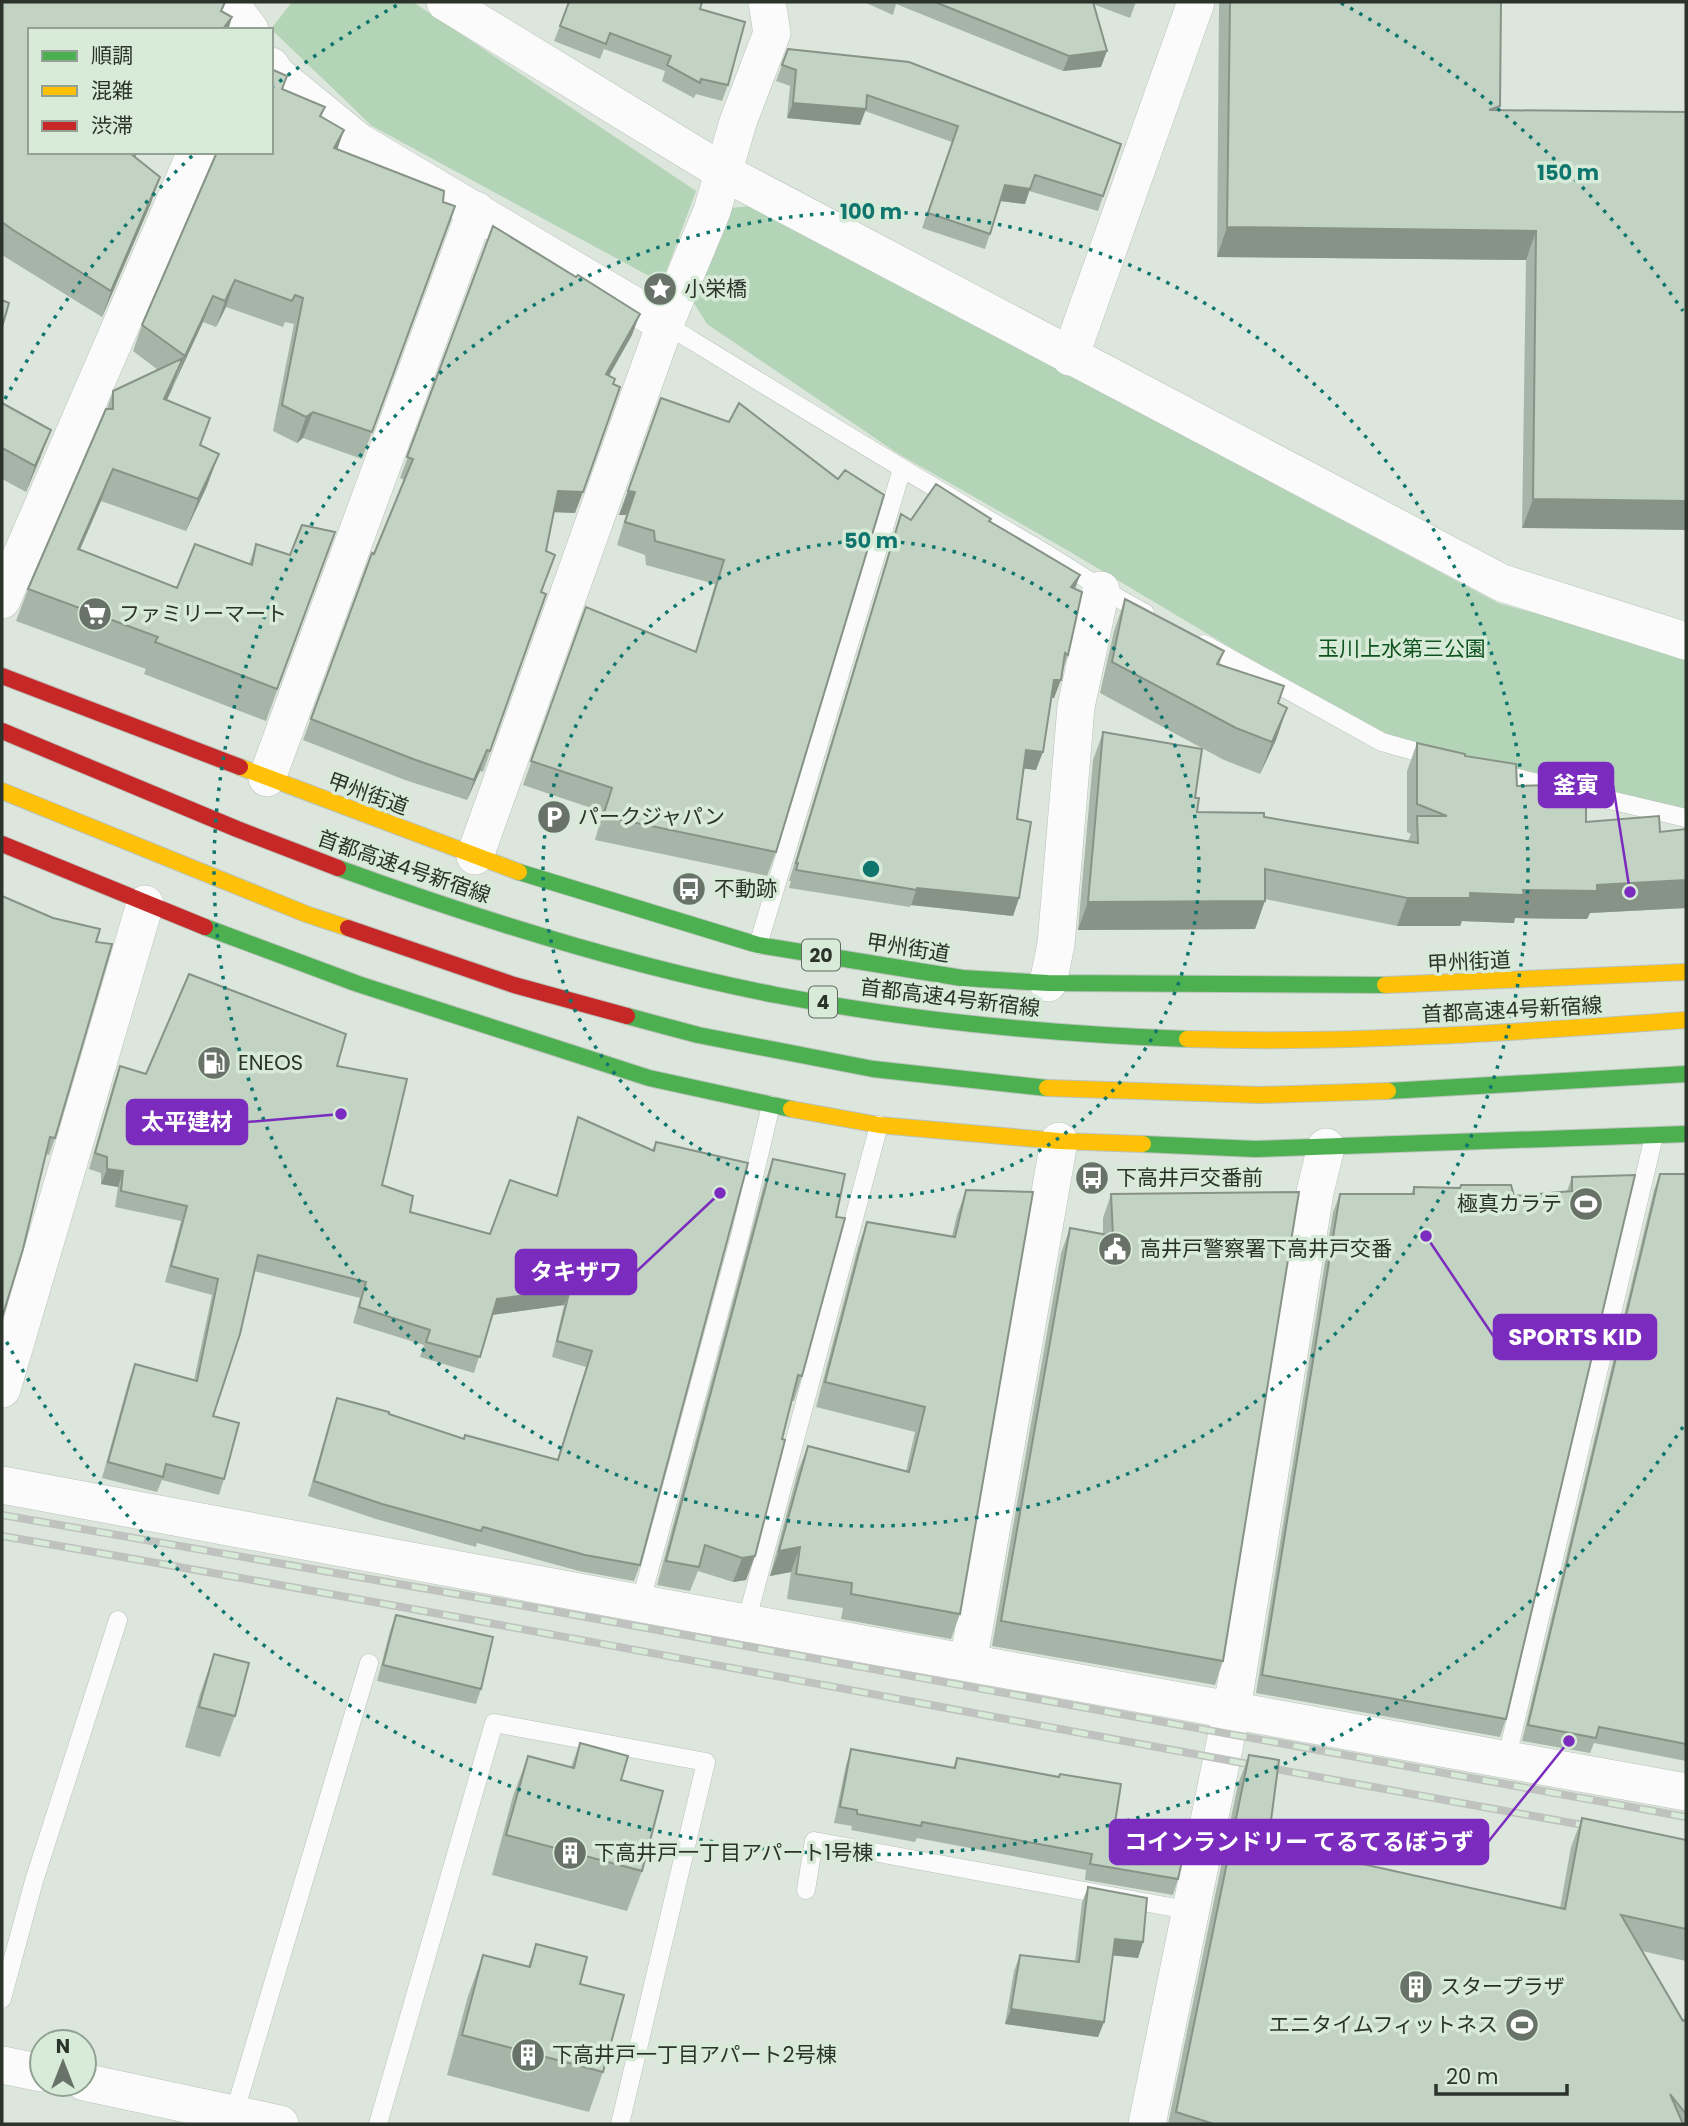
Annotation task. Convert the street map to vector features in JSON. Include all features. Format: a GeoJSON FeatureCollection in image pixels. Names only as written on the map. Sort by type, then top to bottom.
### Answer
{"type":"FeatureCollection","features":[{"type":"Feature","properties":{"kind":"highway","name":"甲州街道"},"geometry":{"type":"LineString","coordinates":[[2,676],[517,872],[758,945],[962,978],[1048,983],[1417,985],[1686,972]]}},
{"type":"Feature","properties":{"kind":"highway","name":"首都高速4号新宿線"},"geometry":{"type":"LineString","coordinates":[[2,731],[316,859],[530,933],[708,980],[884,1013],[1068,1033],[1258,1040],[1438,1037],[1686,1020]]}},
{"type":"Feature","properties":{"kind":"highway"},"geometry":{"type":"LineString","coordinates":[[2,791],[306,914],[514,985],[698,1035],[873,1069],[1061,1089],[1259,1095],[1439,1090],[1686,1074]]}},
{"type":"Feature","properties":{"kind":"highway"},"geometry":{"type":"LineString","coordinates":[[2,844],[145,904],[358,984],[649,1078],[771,1105],[880,1125],[1059,1141],[1255,1149],[1686,1134]]}},
{"type":"Feature","properties":{"kind":"street"},"geometry":{"type":"LineString","coordinates":[[224,2],[254,22]]}},
{"type":"Feature","properties":{"kind":"street"},"geometry":{"type":"LineString","coordinates":[[444,2],[723,172],[1502,583],[1686,640]]}},
{"type":"Feature","properties":{"kind":"street"},"geometry":{"type":"LineString","coordinates":[[475,856],[665,324],[712,211],[738,122],[772,33],[767,2]]}},
{"type":"Feature","properties":{"kind":"street"},"geometry":{"type":"LineString","coordinates":[[1070,357],[1196,2]]}},
{"type":"Feature","properties":{"kind":"street"},"geometry":{"type":"LineString","coordinates":[[273,69],[359,142],[665,324]]}},
{"type":"Feature","properties":{"kind":"street"},"geometry":{"type":"LineString","coordinates":[[2,600],[195,154]]}},
{"type":"Feature","properties":{"kind":"street"},"geometry":{"type":"LineString","coordinates":[[267,778],[476,210]]}},
{"type":"Feature","properties":{"kind":"street"},"geometry":{"type":"LineString","coordinates":[[1048,983],[1056,944],[1076,707],[1101,590]]}},
{"type":"Feature","properties":{"kind":"street"},"geometry":{"type":"LineString","coordinates":[[2,1389],[145,904]]}},
{"type":"Feature","properties":{"kind":"street"},"geometry":{"type":"LineString","coordinates":[[968,1663],[1059,1141]]}},
{"type":"Feature","properties":{"kind":"street"},"geometry":{"type":"LineString","coordinates":[[1147,2124],[1219,1780],[1315,1192],[1326,1147]]}},
{"type":"Feature","properties":{"kind":"street"},"geometry":{"type":"LineString","coordinates":[[2,1485],[640,1604],[1686,1792]]}},
{"type":"Feature","properties":{"kind":"street"},"geometry":{"type":"LineString","coordinates":[[2,2065],[28,2070]]}},
{"type":"Feature","properties":{"kind":"street"},"geometry":{"type":"LineString","coordinates":[[98,2085],[280,2124]]}},
{"type":"Feature","properties":{"kind":"lane"},"geometry":{"type":"LineString","coordinates":[[665,324],[902,469],[1050,555],[1101,590],[1163,622]]}},
{"type":"Feature","properties":{"kind":"lane"},"geometry":{"type":"LineString","coordinates":[[758,945],[902,469]]}},
{"type":"Feature","properties":{"kind":"lane"},"geometry":{"type":"LineString","coordinates":[[1187,635],[1382,742],[1456,763]]}},
{"type":"Feature","properties":{"kind":"lane"},"geometry":{"type":"LineString","coordinates":[[1483,770],[1686,818]]}},
{"type":"Feature","properties":{"kind":"lane"},"geometry":{"type":"LineString","coordinates":[[640,1604],[740,1236],[771,1105]]}},
{"type":"Feature","properties":{"kind":"lane"},"geometry":{"type":"LineString","coordinates":[[746,1623],[880,1125]]}},
{"type":"Feature","properties":{"kind":"lane"},"geometry":{"type":"LineString","coordinates":[[1506,1761],[1654,1136]]}},
{"type":"Feature","properties":{"kind":"lane"},"geometry":{"type":"LineString","coordinates":[[2,1999],[34,1881],[118,1620]]}},
{"type":"Feature","properties":{"kind":"lane"},"geometry":{"type":"LineString","coordinates":[[233,2114],[369,1663]]}},
{"type":"Feature","properties":{"kind":"lane"},"geometry":{"type":"LineString","coordinates":[[378,2124],[494,1723],[706,1762],[620,2124]]}},
{"type":"Feature","properties":{"kind":"lane"},"geometry":{"type":"LineString","coordinates":[[806,1890],[814,1841],[1192,1911]]}},
{"type":"Feature","properties":{"kind":"green space"},"geometry":{"type":"Polygon","coordinates":[[[292,2],[413,2],[696,191],[662,283],[372,126],[272,28],[292,2]]]}},
{"type":"Feature","properties":{"kind":"green space","name":"玉川上水第三公園"},"geometry":{"type":"Polygon","coordinates":[[[764,205],[1498,603],[1686,656],[1686,811],[1424,749],[1364,727],[1067,550],[897,453],[707,324],[692,300],[730,208],[764,205]]]}},
{"type":"Feature","properties":{"kind":"building"},"geometry":{"type":"Polygon","coordinates":[[[2,2],[225,2],[221,11],[232,17],[224,28],[28,28],[28,154],[131,154],[160,177],[111,291],[2,222],[2,2]]]}},
{"type":"Feature","properties":{"kind":"building"},"geometry":{"type":"Polygon","coordinates":[[[569,2],[702,2],[700,9],[745,22],[728,85],[701,79],[700,83],[667,65],[671,56],[610,33],[606,44],[560,26],[569,2]]]}},
{"type":"Feature","properties":{"kind":"building"},"geometry":{"type":"Polygon","coordinates":[[[935,2],[1093,2],[1107,51],[1069,56],[935,2]]]}},
{"type":"Feature","properties":{"kind":"building"},"geometry":{"type":"Polygon","coordinates":[[[1230,2],[1501,2],[1500,106],[1489,110],[1686,112],[1686,501],[1533,499],[1536,231],[1227,227],[1230,2]]]}},
{"type":"Feature","properties":{"kind":"building"},"geometry":{"type":"Polygon","coordinates":[[[788,49],[909,62],[1121,144],[1103,196],[1035,175],[1030,189],[1005,185],[990,234],[928,213],[958,126],[867,95],[866,109],[793,103],[796,70],[782,65],[788,49]]]}},
{"type":"Feature","properties":{"kind":"building"},"geometry":{"type":"Polygon","coordinates":[[[273,70],[287,76],[282,89],[325,107],[320,116],[344,130],[334,148],[444,191],[443,202],[455,206],[372,432],[313,412],[306,417],[282,405],[303,298],[295,295],[292,301],[235,280],[225,301],[213,296],[185,356],[142,325],[216,154],[273,154],[273,70]]]}},
{"type":"Feature","properties":{"kind":"building"},"geometry":{"type":"Polygon","coordinates":[[[493,226],[640,314],[606,374],[615,379],[613,384],[620,387],[583,492],[558,491],[546,551],[555,555],[541,592],[546,594],[490,751],[487,750],[474,780],[311,719],[372,553],[374,554],[413,459],[407,457],[493,226]]]}},
{"type":"Feature","properties":{"kind":"building"},"geometry":{"type":"Polygon","coordinates":[[[2,300],[9,303],[2,327],[2,300]]]}},
{"type":"Feature","properties":{"kind":"building"},"geometry":{"type":"Polygon","coordinates":[[[183,358],[164,399],[210,418],[200,445],[219,454],[198,499],[113,469],[78,549],[177,588],[195,544],[252,565],[256,544],[290,555],[302,525],[335,532],[277,689],[155,642],[158,637],[28,589],[106,409],[113,409],[113,391],[183,358]]]}},
{"type":"Feature","properties":{"kind":"building"},"geometry":{"type":"Polygon","coordinates":[[[661,398],[729,422],[739,403],[838,479],[845,470],[884,495],[776,852],[603,816],[612,788],[531,761],[586,607],[696,652],[724,560],[655,541],[654,531],[625,522],[635,492],[628,491],[661,398]]]}},
{"type":"Feature","properties":{"kind":"building"},"geometry":{"type":"Polygon","coordinates":[[[2,403],[51,430],[35,466],[2,448],[2,403]]]}},
{"type":"Feature","properties":{"kind":"building"},"geometry":{"type":"Polygon","coordinates":[[[936,484],[991,519],[989,521],[1080,575],[1071,587],[1082,592],[1068,655],[1065,653],[1061,680],[1054,680],[1043,752],[1026,750],[1017,819],[1031,822],[1019,898],[917,890],[796,870],[901,514],[911,520],[936,484]]]}},
{"type":"Feature","properties":{"kind":"building"},"geometry":{"type":"Polygon","coordinates":[[[1125,599],[1224,651],[1217,664],[1284,686],[1278,703],[1287,708],[1272,742],[1236,728],[1112,662],[1125,599]]]}},
{"type":"Feature","properties":{"kind":"building"},"geometry":{"type":"Polygon","coordinates":[[[1103,732],[1202,749],[1195,798],[1199,798],[1197,812],[1264,813],[1264,817],[1418,843],[1417,816],[1447,816],[1417,804],[1417,743],[1465,756],[1516,764],[1517,786],[1586,784],[1586,822],[1659,816],[1660,832],[1686,829],[1686,880],[1597,885],[1597,891],[1523,890],[1524,895],[1470,893],[1470,898],[1407,898],[1265,869],[1265,901],[1088,902],[1103,732]]]}},
{"type":"Feature","properties":{"kind":"building"},"geometry":{"type":"Polygon","coordinates":[[[2,896],[53,918],[100,929],[96,942],[112,944],[55,1138],[50,1137],[23,1249],[2,1318],[2,896]]]}},
{"type":"Feature","properties":{"kind":"building"},"geometry":{"type":"Polygon","coordinates":[[[189,974],[346,1034],[337,1066],[407,1079],[382,1185],[413,1196],[410,1212],[490,1234],[510,1180],[557,1196],[578,1117],[654,1151],[656,1142],[748,1163],[640,1565],[585,1555],[483,1527],[481,1531],[382,1504],[314,1481],[337,1398],[389,1412],[464,1439],[465,1435],[558,1460],[592,1351],[557,1341],[570,1289],[497,1299],[480,1357],[426,1342],[430,1330],[359,1307],[366,1282],[258,1255],[240,1334],[213,1416],[239,1423],[224,1479],[166,1464],[163,1477],[108,1462],[135,1364],[197,1381],[218,1279],[171,1266],[187,1206],[121,1191],[123,1171],[107,1169],[107,1157],[95,1153],[120,1066],[146,1074],[189,974]]]}},
{"type":"Feature","properties":{"kind":"building"},"geometry":{"type":"Polygon","coordinates":[[[773,1159],[845,1174],[836,1217],[845,1218],[802,1376],[798,1375],[782,1439],[785,1440],[755,1556],[742,1558],[705,1545],[699,1567],[666,1561],[773,1159]]]}},
{"type":"Feature","properties":{"kind":"building"},"geometry":{"type":"Polygon","coordinates":[[[1660,1174],[1686,1174],[1686,1744],[1599,1727],[1596,1738],[1528,1725],[1660,1174]]]}},
{"type":"Feature","properties":{"kind":"building"},"geometry":{"type":"Polygon","coordinates":[[[1635,1175],[1506,1719],[1262,1675],[1340,1194],[1414,1194],[1414,1187],[1511,1185],[1514,1196],[1572,1191],[1572,1177],[1635,1175]]]}},
{"type":"Feature","properties":{"kind":"building"},"geometry":{"type":"Polygon","coordinates":[[[966,1190],[1033,1192],[960,1614],[851,1594],[852,1583],[796,1574],[800,1547],[779,1551],[808,1446],[909,1472],[925,1407],[825,1382],[867,1222],[955,1237],[966,1190]]]}},
{"type":"Feature","properties":{"kind":"building"},"geometry":{"type":"Polygon","coordinates":[[[1299,1192],[1223,1661],[1001,1621],[1070,1228],[1113,1236],[1111,1194],[1299,1192]]]}},
{"type":"Feature","properties":{"kind":"building"},"geometry":{"type":"Polygon","coordinates":[[[396,1615],[493,1637],[481,1689],[383,1665],[396,1615]]]}},
{"type":"Feature","properties":{"kind":"building"},"geometry":{"type":"Polygon","coordinates":[[[214,1654],[249,1663],[235,1716],[199,1707],[214,1654]]]}},
{"type":"Feature","properties":{"kind":"building"},"geometry":{"type":"Polygon","coordinates":[[[580,1743],[628,1756],[621,1780],[663,1791],[642,1871],[506,1835],[528,1756],[574,1768],[580,1743]]]}},
{"type":"Feature","properties":{"kind":"building"},"geometry":{"type":"Polygon","coordinates":[[[851,1749],[955,1768],[957,1758],[1059,1777],[1060,1774],[1121,1784],[1114,1829],[1186,1843],[1178,1879],[1090,1864],[1092,1854],[922,1822],[921,1826],[857,1814],[857,1810],[840,1807],[851,1749]]]}},
{"type":"Feature","properties":{"kind":"building","name":"スタープラザ"},"geometry":{"type":"Polygon","coordinates":[[[1249,1755],[1279,1760],[1268,1843],[1565,1909],[1582,1818],[1686,1840],[1686,1929],[1621,1915],[1683,2021],[1686,2019],[1686,2114],[1670,2094],[1683,2124],[1214,2124],[1176,2112],[1249,1755]]]}},
{"type":"Feature","properties":{"kind":"building"},"geometry":{"type":"Polygon","coordinates":[[[1088,1887],[1147,1898],[1143,1942],[1115,1939],[1104,2022],[1011,2009],[1020,1955],[1079,1962],[1088,1887]]]}},
{"type":"Feature","properties":{"kind":"building"},"geometry":{"type":"Polygon","coordinates":[[[536,1944],[587,1957],[580,1984],[624,1995],[603,2072],[462,2035],[483,1955],[530,1967],[536,1944]]]}},
{"type":"Feature","properties":{"kind":"railway"},"geometry":{"type":"LineString","coordinates":[[2,1515],[542,1609],[1686,1817]]}},
{"type":"Feature","properties":{"kind":"railway"},"geometry":{"type":"LineString","coordinates":[[2,1536],[1600,1828]]}},
{"type":"Feature","properties":{"kind":"traffic: fast"},"geometry":{"type":"LineString","coordinates":[[338,868],[446,906],[610,956],[776,995],[981,1025],[1187,1039]]}},
{"type":"Feature","properties":{"kind":"traffic: fast"},"geometry":{"type":"LineString","coordinates":[[519,872],[758,945],[962,978],[1048,983],[1385,985]]}},
{"type":"Feature","properties":{"kind":"traffic: fast"},"geometry":{"type":"LineString","coordinates":[[205,927],[358,984],[649,1078],[791,1109]]}},
{"type":"Feature","properties":{"kind":"traffic: fast"},"geometry":{"type":"LineString","coordinates":[[627,1016],[698,1035],[873,1069],[1047,1088]]}},
{"type":"Feature","properties":{"kind":"traffic: fast"},"geometry":{"type":"LineString","coordinates":[[1388,1091],[1686,1074]]}},
{"type":"Feature","properties":{"kind":"traffic: fast"},"geometry":{"type":"LineString","coordinates":[[1143,1144],[1255,1149],[1686,1134]]}},
{"type":"Feature","properties":{"kind":"traffic: slow"},"geometry":{"type":"LineString","coordinates":[[240,767],[519,872]]}},
{"type":"Feature","properties":{"kind":"traffic: slow"},"geometry":{"type":"LineString","coordinates":[[2,791],[306,914],[348,928]]}},
{"type":"Feature","properties":{"kind":"traffic: slow"},"geometry":{"type":"LineString","coordinates":[[1385,985],[1686,972]]}},
{"type":"Feature","properties":{"kind":"traffic: slow"},"geometry":{"type":"LineString","coordinates":[[1187,1039],[1375,1038],[1499,1033],[1686,1020]]}},
{"type":"Feature","properties":{"kind":"traffic: slow"},"geometry":{"type":"LineString","coordinates":[[1047,1088],[1260,1095],[1388,1091]]}},
{"type":"Feature","properties":{"kind":"traffic: slow"},"geometry":{"type":"LineString","coordinates":[[791,1109],[879,1125],[1059,1141],[1143,1144]]}},
{"type":"Feature","properties":{"kind":"traffic: jam"},"geometry":{"type":"LineString","coordinates":[[2,676],[240,767]]}},
{"type":"Feature","properties":{"kind":"traffic: jam"},"geometry":{"type":"LineString","coordinates":[[2,731],[338,868]]}},
{"type":"Feature","properties":{"kind":"traffic: jam"},"geometry":{"type":"LineString","coordinates":[[2,844],[205,927]]}},
{"type":"Feature","properties":{"kind":"traffic: jam"},"geometry":{"type":"LineString","coordinates":[[348,928],[514,985],[627,1016]]}},
{"type":"Feature","properties":{"kind":"place","name":"小栄橋"},"geometry":{"type":"Point","coordinates":[660,289]}},
{"type":"Feature","properties":{"kind":"place","name":"ファミリーマート"},"geometry":{"type":"Point","coordinates":[95,614]}},
{"type":"Feature","properties":{"kind":"place","name":"パークジャパン"},"geometry":{"type":"Point","coordinates":[554,817]}},
{"type":"Feature","properties":{"kind":"place","name":"不動跡"},"geometry":{"type":"Point","coordinates":[689,889]}},
{"type":"Feature","properties":{"kind":"place","name":"釜寅"},"geometry":{"type":"Point","coordinates":[1630,892]}},
{"type":"Feature","properties":{"kind":"place","name":"ENEOS"},"geometry":{"type":"Point","coordinates":[214,1063]}},
{"type":"Feature","properties":{"kind":"place","name":"太平建材"},"geometry":{"type":"Point","coordinates":[341,1114]}},
{"type":"Feature","properties":{"kind":"place","name":"下高井戸交番前"},"geometry":{"type":"Point","coordinates":[1092,1178]}},
{"type":"Feature","properties":{"kind":"place","name":"タキザワ"},"geometry":{"type":"Point","coordinates":[720,1193]}},
{"type":"Feature","properties":{"kind":"place","name":"極真カラテ"},"geometry":{"type":"Point","coordinates":[1586,1204]}},
{"type":"Feature","properties":{"kind":"place","name":"SPORTS KID"},"geometry":{"type":"Point","coordinates":[1426,1236]}},
{"type":"Feature","properties":{"kind":"place","name":"高井戸警察署下高井戸交番"},"geometry":{"type":"Point","coordinates":[1115,1249]}},
{"type":"Feature","properties":{"kind":"place","name":"コインランドリー てるてるぼうず"},"geometry":{"type":"Point","coordinates":[1569,1741]}},
{"type":"Feature","properties":{"kind":"place","name":"下高井戸一丁目アパート1号棟"},"geometry":{"type":"Point","coordinates":[570,1853]}},
{"type":"Feature","properties":{"kind":"place","name":"スタープラザ"},"geometry":{"type":"Point","coordinates":[1416,1987]}},
{"type":"Feature","properties":{"kind":"place","name":"エニタイムフィットネス"},"geometry":{"type":"Point","coordinates":[1522,2025]}},
{"type":"Feature","properties":{"kind":"place","name":"下高井戸一丁目アパート2号棟"},"geometry":{"type":"Point","coordinates":[528,2055]}}]}
